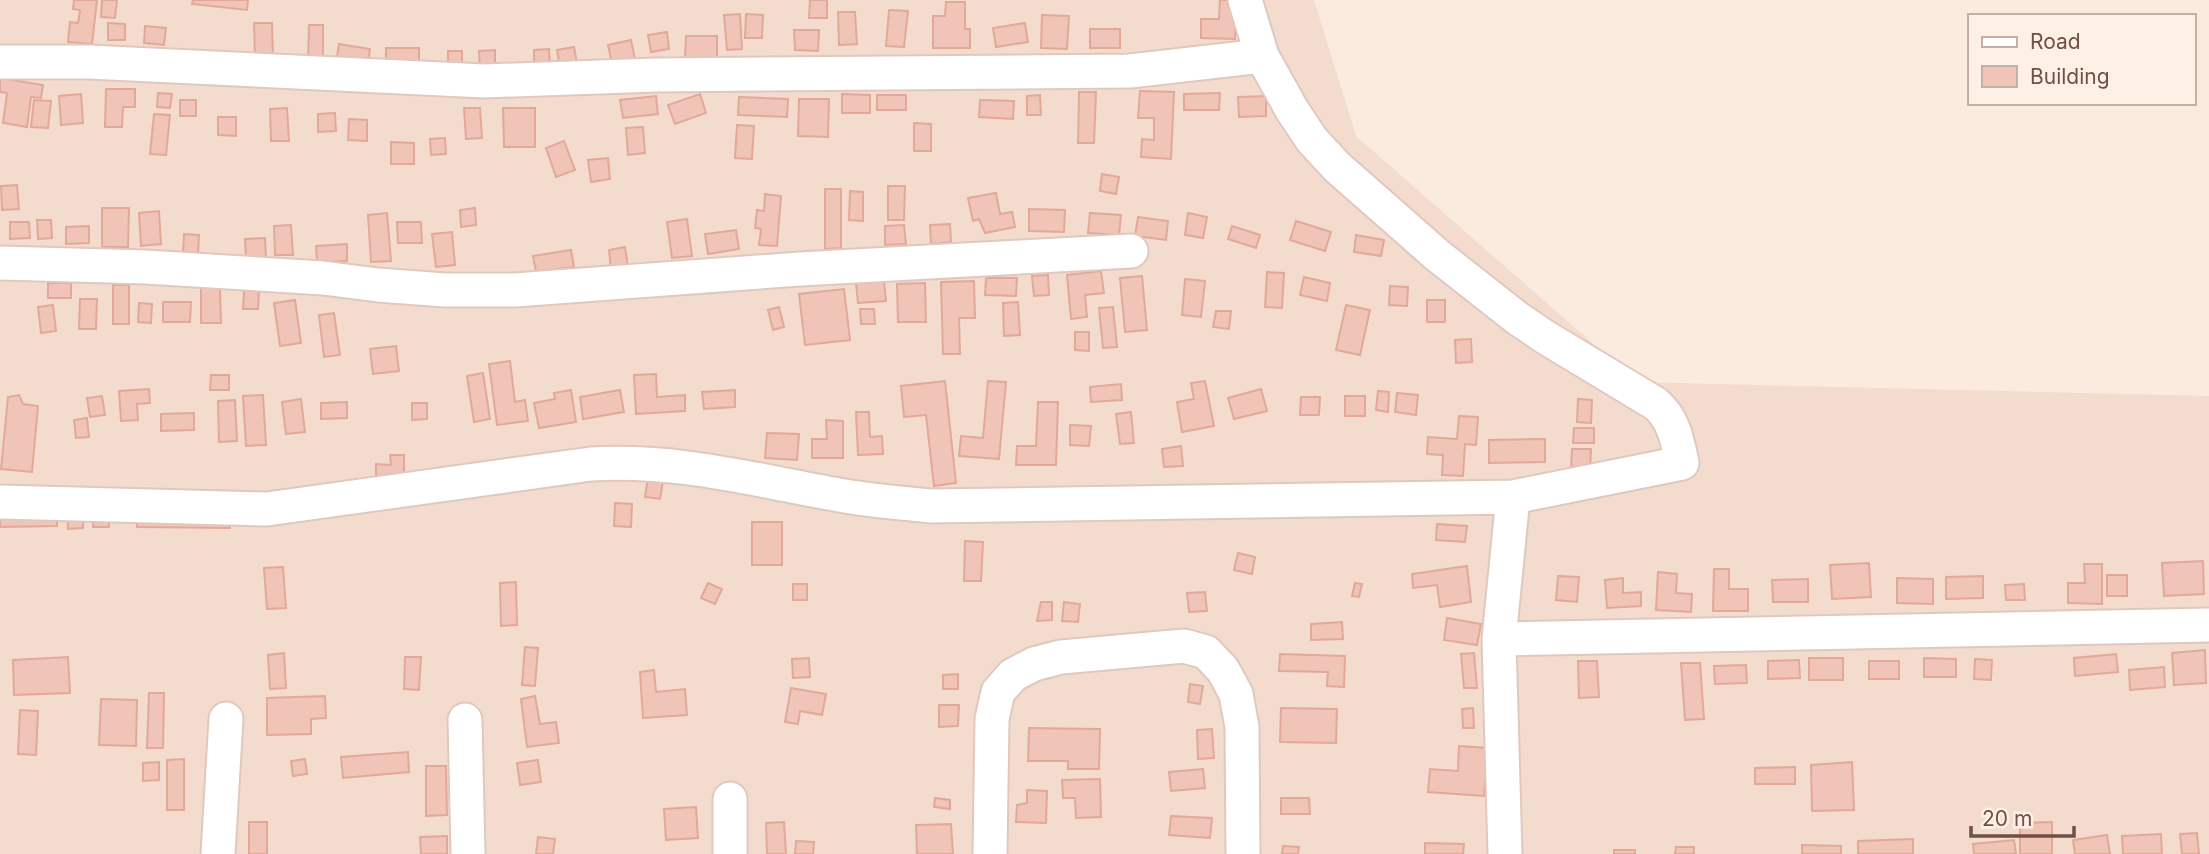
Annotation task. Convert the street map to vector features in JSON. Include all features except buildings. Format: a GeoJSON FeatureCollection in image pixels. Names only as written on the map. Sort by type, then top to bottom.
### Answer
{"type":"FeatureCollection","features":[{"type":"Feature","properties":{"kind":"street"},"geometry":{"type":"LineString","coordinates":[[0,502],[267,509],[591,464],[629,462],[674,465],[847,496],[931,506],[1513,496],[1682,463],[1675,430],[1664,411],[1656,404],[1545,337],[1487,295],[1337,167],[1312,140],[1262,56],[1245,0]]}},
{"type":"Feature","properties":{"kind":"street"},"geometry":{"type":"LineString","coordinates":[[0,62],[89,62],[484,81],[656,75],[1130,71],[1262,56]]}},
{"type":"Feature","properties":{"kind":"street"},"geometry":{"type":"LineString","coordinates":[[0,263],[146,267],[309,277],[445,290],[515,290],[800,269],[1131,251]]}},
{"type":"Feature","properties":{"kind":"street"},"geometry":{"type":"LineString","coordinates":[[1505,854],[1499,639],[1513,496]]}},
{"type":"Feature","properties":{"kind":"street"},"geometry":{"type":"LineString","coordinates":[[1499,639],[2209,625]]}},
{"type":"Feature","properties":{"kind":"street"},"geometry":{"type":"LineString","coordinates":[[990,854],[992,719],[998,692],[1013,675],[1034,664],[1061,656],[1184,646],[1206,652],[1223,670],[1236,694],[1242,727],[1243,854]]}},
{"type":"Feature","properties":{"kind":"street"},"geometry":{"type":"LineString","coordinates":[[218,854],[226,719]]}},
{"type":"Feature","properties":{"kind":"street"},"geometry":{"type":"LineString","coordinates":[[465,720],[468,854]]}},
{"type":"Feature","properties":{"kind":"street"},"geometry":{"type":"LineString","coordinates":[[730,799],[730,854]]}},
{"type":"Feature","properties":{"kind":"shaded area"},"geometry":{"type":"Polygon","coordinates":[[[0,0],[1314,0],[1356,136],[1637,382],[2209,396],[2209,854],[0,854],[0,0]]]}}]}
